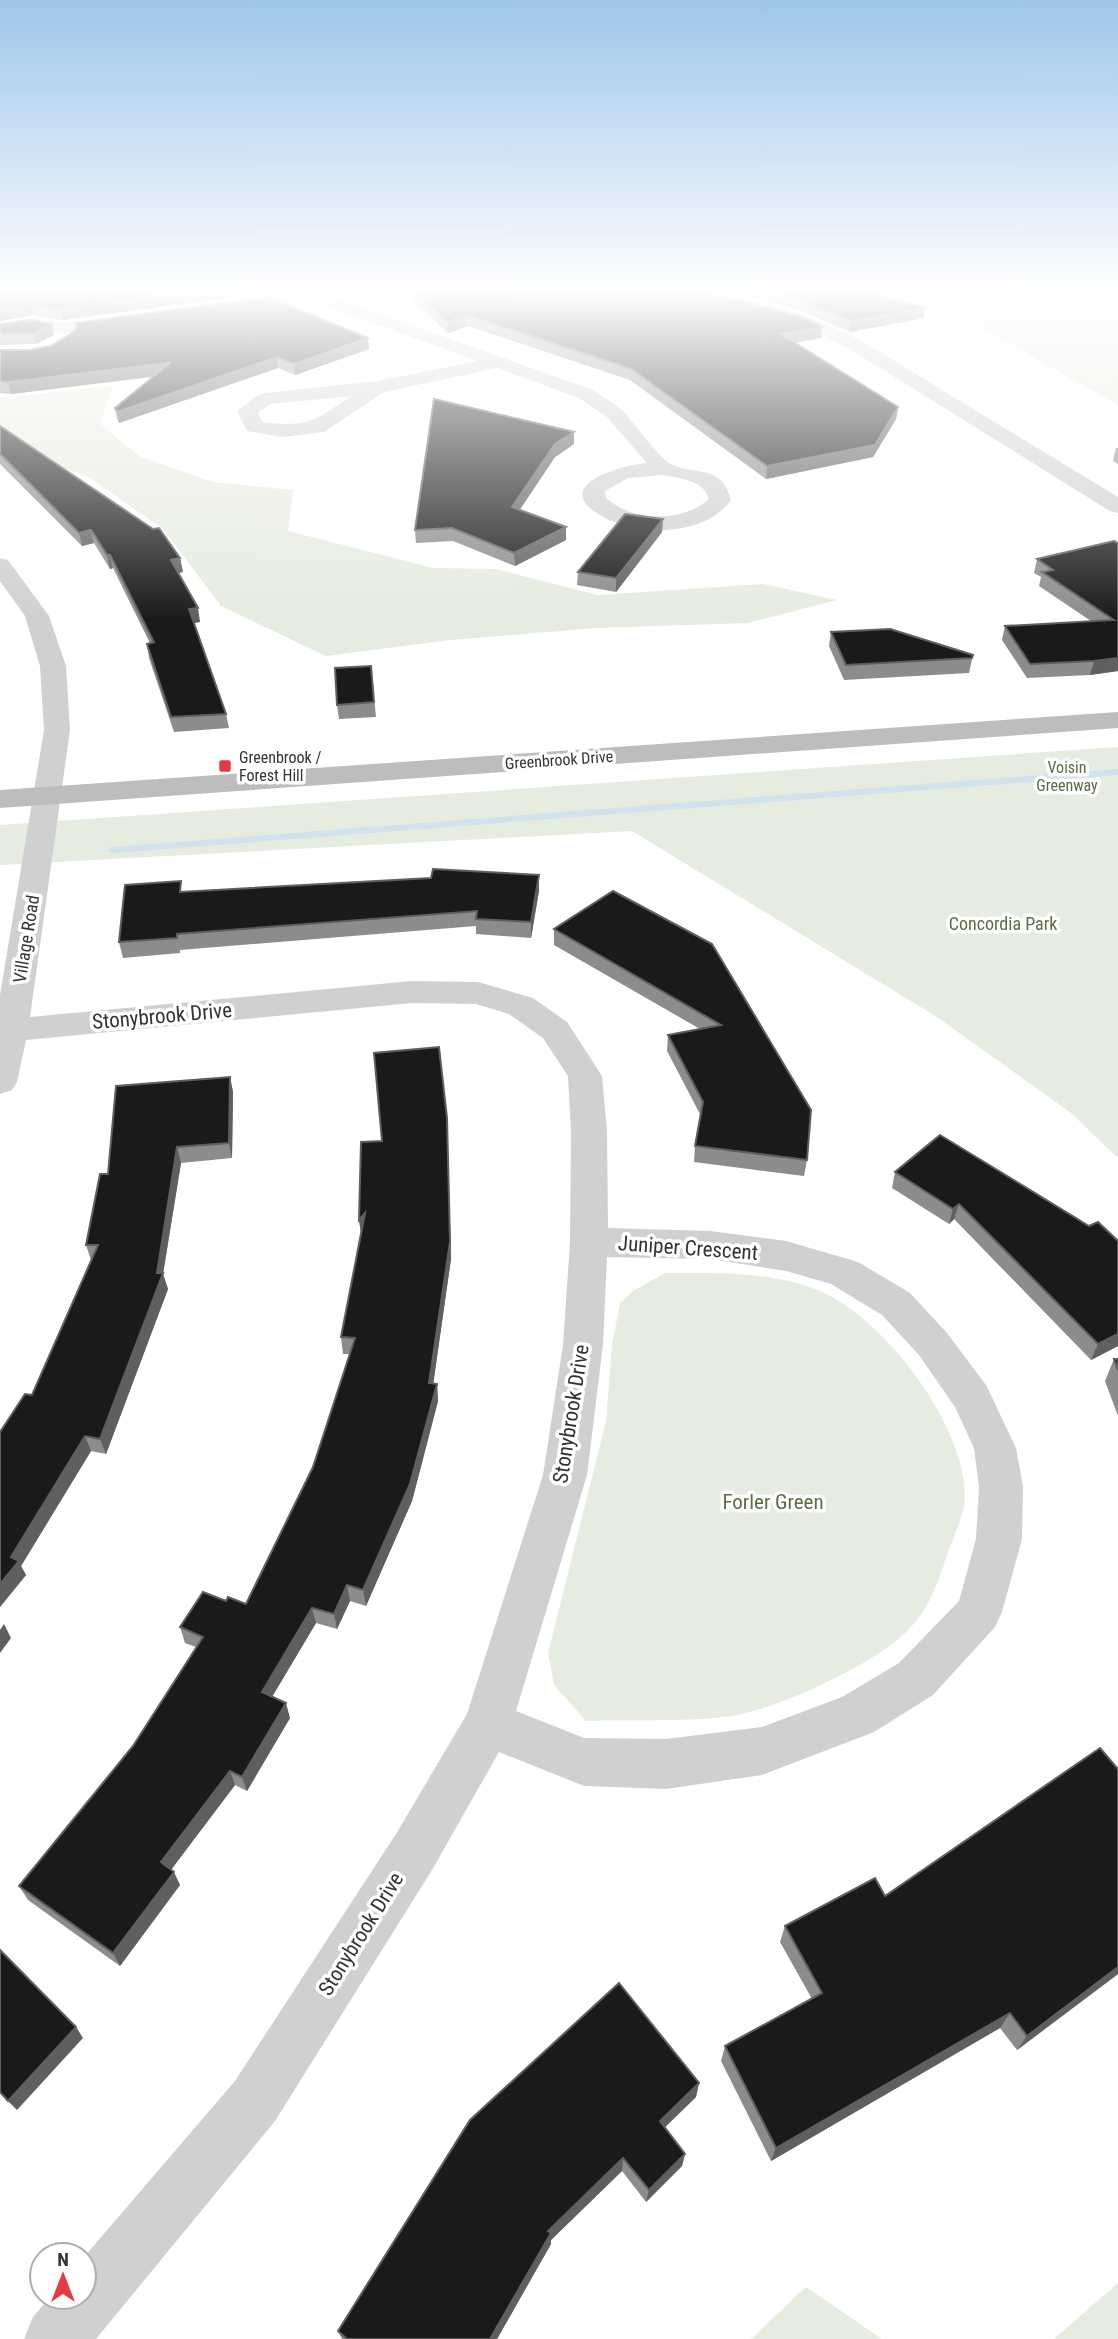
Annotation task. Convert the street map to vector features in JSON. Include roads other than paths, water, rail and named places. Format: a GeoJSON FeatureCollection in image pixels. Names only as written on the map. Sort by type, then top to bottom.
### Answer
{"type":"FeatureCollection","features":[{"type":"Feature","properties":{"kind":"street"},"geometry":{"type":"LineString","coordinates":[[263,401],[247,411],[254,427],[283,431],[317,428],[357,401]]}},
{"type":"Feature","properties":{"kind":"street"},"geometry":{"type":"LineString","coordinates":[[597,401],[614,413],[663,469],[695,475],[709,482],[718,491],[720,500],[713,509],[699,516],[673,522],[651,522],[613,514],[595,500],[594,490],[601,482],[614,475],[663,469]]}},
{"type":"Feature","properties":{"kind":"street"},"geometry":{"type":"LineString","coordinates":[[947,401],[1118,506]]}},
{"type":"Feature","properties":{"kind":"street","name":"Village Road"},"geometry":{"type":"LineString","coordinates":[[0,565],[37,616],[53,666],[57,730],[49,796],[0,1082]]}},
{"type":"Feature","properties":{"kind":"street","name":"Greenbrook Drive"},"geometry":{"type":"LineString","coordinates":[[0,799],[1118,720]]}},
{"type":"Feature","properties":{"kind":"street","name":"Stonybrook Drive"},"geometry":{"type":"LineString","coordinates":[[11,1030],[412,992],[478,993],[521,1006],[555,1030],[585,1076],[589,1131],[589,1242],[583,1345],[565,1475],[488,1724],[414,1852],[255,2101],[55,2339]]}},
{"type":"Feature","properties":{"kind":"street","name":"Juniper Crescent"},"geometry":{"type":"LineString","coordinates":[[488,1724],[584,1762],[666,1764],[762,1751],[857,1715],[916,1679],[979,1612],[999,1539],[1001,1487],[995,1448],[971,1397],[933,1344],[896,1304],[844,1273],[786,1256],[710,1245],[589,1242]]}},
{"type":"Feature","properties":{"kind":"waterway"},"geometry":{"type":"LineString","coordinates":[[113,850],[1118,772]]}},
{"type":"Feature","properties":{"kind":"place","name":"Greenbrook / Forest Hill"},"geometry":{"type":"Point","coordinates":[225,766]}},
{"type":"Feature","properties":{"kind":"park label","name":"Voisin Greenway"},"geometry":{"type":"Point","coordinates":[1067,776]}},
{"type":"Feature","properties":{"kind":"park label","name":"Concordia Park"},"geometry":{"type":"Point","coordinates":[1003,923]}},
{"type":"Feature","properties":{"kind":"park label","name":"Forler Green"},"geometry":{"type":"Point","coordinates":[773,1502]}}]}
